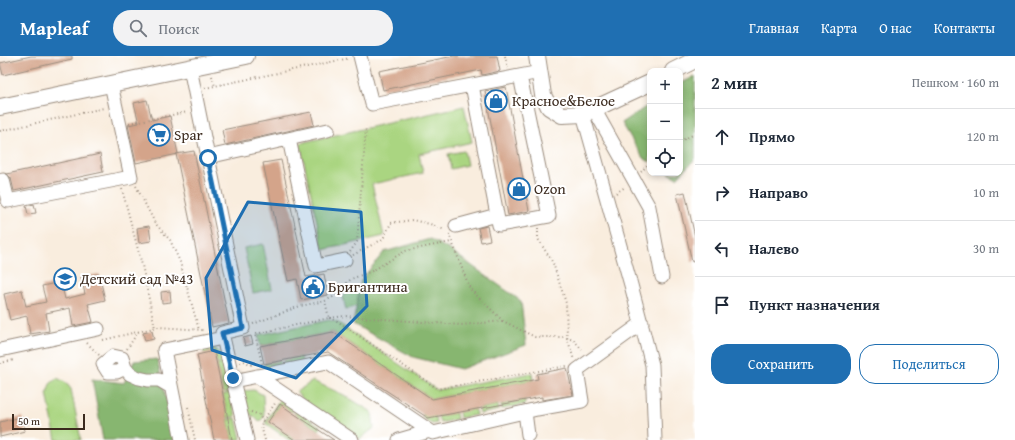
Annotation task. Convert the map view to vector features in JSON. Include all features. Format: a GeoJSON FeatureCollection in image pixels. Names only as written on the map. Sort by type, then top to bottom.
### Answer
{"type":"FeatureCollection","features":[{"type":"Feature","properties":{"kind":"main road"},"geometry":{"type":"LineString","coordinates":[[0,107],[246,56]]}},
{"type":"Feature","properties":{"kind":"main road"},"geometry":{"type":"LineString","coordinates":[[537,56],[543,95],[549,107],[562,115],[588,112],[647,84]]}},
{"type":"Feature","properties":{"kind":"main road"},"geometry":{"type":"LineString","coordinates":[[680,68],[695,60]]}},
{"type":"Feature","properties":{"kind":"street"},"geometry":{"type":"LineString","coordinates":[[360,56],[372,104],[540,72]]}},
{"type":"Feature","properties":{"kind":"street"},"geometry":{"type":"LineString","coordinates":[[190,68],[243,328],[222,333],[247,440]]}},
{"type":"Feature","properties":{"kind":"street"},"geometry":{"type":"LineString","coordinates":[[472,85],[499,225],[549,216],[520,76]]}},
{"type":"Feature","properties":{"kind":"street"},"geometry":{"type":"LineString","coordinates":[[0,181],[3,180],[8,201],[125,178],[120,124],[111,84]]}},
{"type":"Feature","properties":{"kind":"street"},"geometry":{"type":"LineString","coordinates":[[588,112],[649,207],[662,277]]}},
{"type":"Feature","properties":{"kind":"street"},"geometry":{"type":"LineString","coordinates":[[588,112],[652,365],[655,440]]}},
{"type":"Feature","properties":{"kind":"street"},"geometry":{"type":"LineString","coordinates":[[208,158],[328,130]]}},
{"type":"Feature","properties":{"kind":"street"},"geometry":{"type":"LineString","coordinates":[[289,139],[316,266],[345,260]]}},
{"type":"Feature","properties":{"kind":"street"},"geometry":{"type":"LineString","coordinates":[[456,226],[497,215]]}},
{"type":"Feature","properties":{"kind":"street"},"geometry":{"type":"LineString","coordinates":[[233,381],[259,371],[328,362],[433,433],[525,412],[582,401],[576,368],[591,360],[642,323]]}},
{"type":"Feature","properties":{"kind":"street"},"geometry":{"type":"LineString","coordinates":[[0,350],[98,337]]}},
{"type":"Feature","properties":{"kind":"street"},"geometry":{"type":"LineString","coordinates":[[182,440],[164,350],[223,338]]}},
{"type":"Feature","properties":{"kind":"street"},"geometry":{"type":"LineString","coordinates":[[106,361],[103,364],[108,372],[117,372],[123,363],[130,374],[148,380],[159,380],[171,387]]}},
{"type":"Feature","properties":{"kind":"street"},"geometry":{"type":"LineString","coordinates":[[259,371],[352,440]]}},
{"type":"Feature","properties":{"kind":"street"},"geometry":{"type":"LineString","coordinates":[[525,412],[528,435]]}},
{"type":"Feature","properties":{"kind":"street"},"geometry":{"type":"LineString","coordinates":[[399,440],[430,431]]}},
{"type":"Feature","properties":{"kind":"path"},"geometry":{"type":"LineString","coordinates":[[194,90],[360,56]]}},
{"type":"Feature","properties":{"kind":"path"},"geometry":{"type":"LineString","coordinates":[[0,131],[116,106]]}},
{"type":"Feature","properties":{"kind":"path"},"geometry":{"type":"LineString","coordinates":[[120,124],[193,111]]}},
{"type":"Feature","properties":{"kind":"path"},"geometry":{"type":"LineString","coordinates":[[345,260],[357,242],[366,128]]}},
{"type":"Feature","properties":{"kind":"path"},"geometry":{"type":"LineString","coordinates":[[683,139],[695,134]]}},
{"type":"Feature","properties":{"kind":"path"},"geometry":{"type":"LineString","coordinates":[[125,178],[155,328]]}},
{"type":"Feature","properties":{"kind":"path"},"geometry":{"type":"LineString","coordinates":[[125,178],[155,223],[170,240],[180,262],[199,330]]}},
{"type":"Feature","properties":{"kind":"path"},"geometry":{"type":"LineString","coordinates":[[329,318],[337,321],[438,388],[576,368],[567,338],[566,303],[553,263],[538,239],[538,218]]}},
{"type":"Feature","properties":{"kind":"path"},"geometry":{"type":"LineString","coordinates":[[345,260],[383,239],[391,223],[412,220],[447,230],[470,289],[503,321],[535,337],[567,338],[574,340],[591,360]]}},
{"type":"Feature","properties":{"kind":"path"},"geometry":{"type":"LineString","coordinates":[[243,328],[300,306],[325,301],[333,297],[350,279],[372,271],[405,251],[451,242]]}},
{"type":"Feature","properties":{"kind":"path"},"geometry":{"type":"LineString","coordinates":[[325,301],[329,318]]}},
{"type":"Feature","properties":{"kind":"path"},"geometry":{"type":"LineString","coordinates":[[259,371],[255,334],[329,318],[345,316],[461,325],[503,321]]}},
{"type":"Feature","properties":{"kind":"path"},"geometry":{"type":"LineString","coordinates":[[106,361],[87,343],[98,337],[138,332],[155,328],[206,330]]}},
{"type":"Feature","properties":{"kind":"path"},"geometry":{"type":"LineString","coordinates":[[123,363],[138,332]]}},
{"type":"Feature","properties":{"kind":"path"},"geometry":{"type":"LineString","coordinates":[[0,363],[14,360]]}},
{"type":"Feature","properties":{"kind":"path"},"geometry":{"type":"LineString","coordinates":[[229,364],[245,361],[259,371]]}},
{"type":"Feature","properties":{"kind":"path"},"geometry":{"type":"LineString","coordinates":[[264,439],[261,426],[262,422],[279,397]]}},
{"type":"Feature","properties":{"kind":"path"},"geometry":{"type":"LineString","coordinates":[[187,404],[195,440]]}},
{"type":"Feature","properties":{"kind":"highlighted area"},"geometry":{"type":"Polygon","coordinates":[[[248,202],[361,212],[367,306],[296,378],[212,350],[206,278],[248,202]]]}},
{"type":"Feature","properties":{"kind":"green space"},"geometry":{"type":"Polygon","coordinates":[[[695,76],[695,159],[683,172],[683,104],[683,82],[695,76]]]}},
{"type":"Feature","properties":{"kind":"green space"},"geometry":{"type":"Polygon","coordinates":[[[464,106],[472,142],[419,154],[423,173],[372,184],[384,236],[323,250],[300,143],[464,106]]]}},
{"type":"Feature","properties":{"kind":"green space"},"geometry":{"type":"Polygon","coordinates":[[[647,106],[647,160],[643,158],[622,123],[647,106]]]}},
{"type":"Feature","properties":{"kind":"green space"},"geometry":{"type":"Polygon","coordinates":[[[464,151],[467,165],[451,169],[448,154],[464,151]]]}},
{"type":"Feature","properties":{"kind":"green space"},"geometry":{"type":"Polygon","coordinates":[[[430,239],[450,250],[521,301],[526,345],[461,369],[413,357],[353,324],[361,280],[384,252],[430,239]]]}},
{"type":"Feature","properties":{"kind":"green space"},"geometry":{"type":"Polygon","coordinates":[[[263,244],[272,289],[253,293],[244,248],[263,244]]]}},
{"type":"Feature","properties":{"kind":"green space"},"geometry":{"type":"Polygon","coordinates":[[[364,282],[365,302],[346,310],[343,297],[346,293],[355,290],[364,282]]]}},
{"type":"Feature","properties":{"kind":"green space"},"geometry":{"type":"Polygon","coordinates":[[[329,320],[337,322],[437,390],[532,373],[533,380],[432,399],[333,332],[260,346],[258,335],[329,320]]]}},
{"type":"Feature","properties":{"kind":"green space"},"geometry":{"type":"Polygon","coordinates":[[[214,347],[222,355],[223,362],[217,363],[214,351],[204,353],[203,350],[214,347]]]}},
{"type":"Feature","properties":{"kind":"green space"},"geometry":{"type":"Polygon","coordinates":[[[301,357],[302,362],[284,366],[283,360],[301,357]]]}},
{"type":"Feature","properties":{"kind":"green space"},"geometry":{"type":"Polygon","coordinates":[[[157,359],[176,440],[103,440],[92,379],[124,383],[134,361],[157,359]]]}},
{"type":"Feature","properties":{"kind":"green space"},"geometry":{"type":"Polygon","coordinates":[[[280,361],[281,366],[266,370],[264,364],[280,361]]]}},
{"type":"Feature","properties":{"kind":"green space"},"geometry":{"type":"Polygon","coordinates":[[[224,363],[230,392],[223,393],[217,365],[224,363]]]}},
{"type":"Feature","properties":{"kind":"green space"},"geometry":{"type":"Polygon","coordinates":[[[57,378],[65,382],[71,389],[81,440],[56,440],[47,393],[50,384],[57,378]]]}},
{"type":"Feature","properties":{"kind":"green space"},"geometry":{"type":"Polygon","coordinates":[[[313,381],[344,395],[372,412],[374,428],[360,439],[309,406],[296,392],[313,381]]]}},
{"type":"Feature","properties":{"kind":"green space"},"geometry":{"type":"Polygon","coordinates":[[[254,390],[263,395],[264,417],[259,422],[255,417],[244,412],[241,391],[254,390]]]}},
{"type":"Feature","properties":{"kind":"green space"},"geometry":{"type":"Polygon","coordinates":[[[230,393],[236,416],[228,418],[223,395],[230,393]]]}},
{"type":"Feature","properties":{"kind":"green space"},"geometry":{"type":"Polygon","coordinates":[[[280,399],[295,409],[292,412],[280,404],[268,422],[295,440],[289,440],[265,423],[280,399]]]}},
{"type":"Feature","properties":{"kind":"green space"},"geometry":{"type":"Polygon","coordinates":[[[525,400],[525,404],[502,409],[501,405],[525,400]]]}},
{"type":"Feature","properties":{"kind":"green space"},"geometry":{"type":"Polygon","coordinates":[[[498,405],[499,410],[480,414],[479,409],[498,405]]]}},
{"type":"Feature","properties":{"kind":"green space"},"geometry":{"type":"Polygon","coordinates":[[[475,409],[476,415],[460,418],[459,412],[475,409]]]}},
{"type":"Feature","properties":{"kind":"green space"},"geometry":{"type":"Polygon","coordinates":[[[297,410],[321,427],[319,430],[294,413],[297,410]]]}},
{"type":"Feature","properties":{"kind":"green space"},"geometry":{"type":"Polygon","coordinates":[[[456,413],[457,419],[440,423],[438,416],[456,413]]]}},
{"type":"Feature","properties":{"kind":"green space"},"geometry":{"type":"Polygon","coordinates":[[[423,414],[435,416],[437,423],[432,424],[422,417],[423,414]]]}},
{"type":"Feature","properties":{"kind":"green space"},"geometry":{"type":"Polygon","coordinates":[[[236,418],[241,439],[232,440],[228,420],[236,418]]]}},
{"type":"Feature","properties":{"kind":"building"},"geometry":{"type":"Polygon","coordinates":[[[31,56],[72,56],[72,59],[3,75],[0,63],[31,56]]]}},
{"type":"Feature","properties":{"kind":"building"},"geometry":{"type":"Polygon","coordinates":[[[454,56],[497,56],[500,71],[482,75],[481,70],[383,90],[379,71],[454,56]]]}},
{"type":"Feature","properties":{"kind":"building"},"geometry":{"type":"Polygon","coordinates":[[[506,87],[529,211],[508,215],[485,91],[506,87]]]}},
{"type":"Feature","properties":{"kind":"building"},"geometry":{"type":"Polygon","coordinates":[[[147,100],[152,120],[170,116],[178,154],[136,163],[128,125],[139,123],[134,103],[147,100]]]}},
{"type":"Feature","properties":{"kind":"building"},"geometry":{"type":"Polygon","coordinates":[[[311,112],[314,125],[225,145],[222,130],[311,112]]]}},
{"type":"Feature","properties":{"kind":"building"},"geometry":{"type":"Polygon","coordinates":[[[194,151],[229,323],[212,327],[176,154],[194,151]]]}},
{"type":"Feature","properties":{"kind":"building"},"geometry":{"type":"Polygon","coordinates":[[[100,154],[103,172],[14,191],[11,178],[7,174],[100,154]]]}},
{"type":"Feature","properties":{"kind":"building"},"geometry":{"type":"Polygon","coordinates":[[[281,160],[306,277],[324,274],[328,295],[301,300],[297,279],[288,281],[263,163],[281,160]]]}},
{"type":"Feature","properties":{"kind":"building"},"geometry":{"type":"Polygon","coordinates":[[[685,192],[695,237],[695,261],[692,262],[677,194],[685,192]]]}},
{"type":"Feature","properties":{"kind":"building"},"geometry":{"type":"Polygon","coordinates":[[[34,204],[36,213],[28,214],[26,206],[34,204]]]}},
{"type":"Feature","properties":{"kind":"building"},"geometry":{"type":"Polygon","coordinates":[[[149,226],[151,241],[139,243],[137,228],[149,226]]]}},
{"type":"Feature","properties":{"kind":"building"},"geometry":{"type":"Polygon","coordinates":[[[487,226],[490,240],[481,242],[478,228],[487,226]]]}},
{"type":"Feature","properties":{"kind":"building"},"geometry":{"type":"Polygon","coordinates":[[[99,274],[105,300],[88,304],[93,322],[73,326],[70,308],[46,313],[49,331],[30,334],[27,316],[10,320],[4,294],[22,290],[26,306],[46,302],[42,286],[61,282],[65,299],[85,294],[81,277],[99,274]]]}},
{"type":"Feature","properties":{"kind":"building"},"geometry":{"type":"Polygon","coordinates":[[[170,291],[171,302],[162,303],[161,292],[170,291]]]}},
{"type":"Feature","properties":{"kind":"building"},"geometry":{"type":"Polygon","coordinates":[[[152,331],[154,339],[145,341],[143,333],[152,331]]]}},
{"type":"Feature","properties":{"kind":"building"},"geometry":{"type":"Polygon","coordinates":[[[333,332],[432,399],[538,379],[537,374],[567,368],[573,395],[542,400],[542,397],[428,418],[328,352],[264,364],[260,346],[333,332]]]}},
{"type":"Feature","properties":{"kind":"building"},"geometry":{"type":"Polygon","coordinates":[[[251,336],[253,344],[245,346],[243,338],[251,336]]]}},
{"type":"Feature","properties":{"kind":"building"},"geometry":{"type":"Polygon","coordinates":[[[214,351],[232,440],[214,440],[197,355],[214,351]]]}},
{"type":"Feature","properties":{"kind":"building"},"geometry":{"type":"Polygon","coordinates":[[[280,404],[334,440],[295,440],[268,422],[280,404]]]}},
{"type":"Feature","properties":{"kind":"building"},"geometry":{"type":"Polygon","coordinates":[[[22,417],[25,431],[0,437],[0,422],[22,417]]]}},
{"type":"Feature","properties":{"kind":"place","name":"Красное&Белое"},"geometry":{"type":"Point","coordinates":[496,101]}},
{"type":"Feature","properties":{"kind":"place","name":"Spar"},"geometry":{"type":"Point","coordinates":[159,135]}},
{"type":"Feature","properties":{"kind":"place","name":"Ozon"},"geometry":{"type":"Point","coordinates":[519,189]}},
{"type":"Feature","properties":{"kind":"place","name":"Детский сад №43"},"geometry":{"type":"Point","coordinates":[65,279]}},
{"type":"Feature","properties":{"kind":"place","name":"Бригантина"},"geometry":{"type":"Point","coordinates":[313,287]}},
{"type":"Feature","properties":{"kind":"route"},"geometry":{"type":"LineString","coordinates":[[208,158],[243,328],[222,333],[233,378]]}}]}
